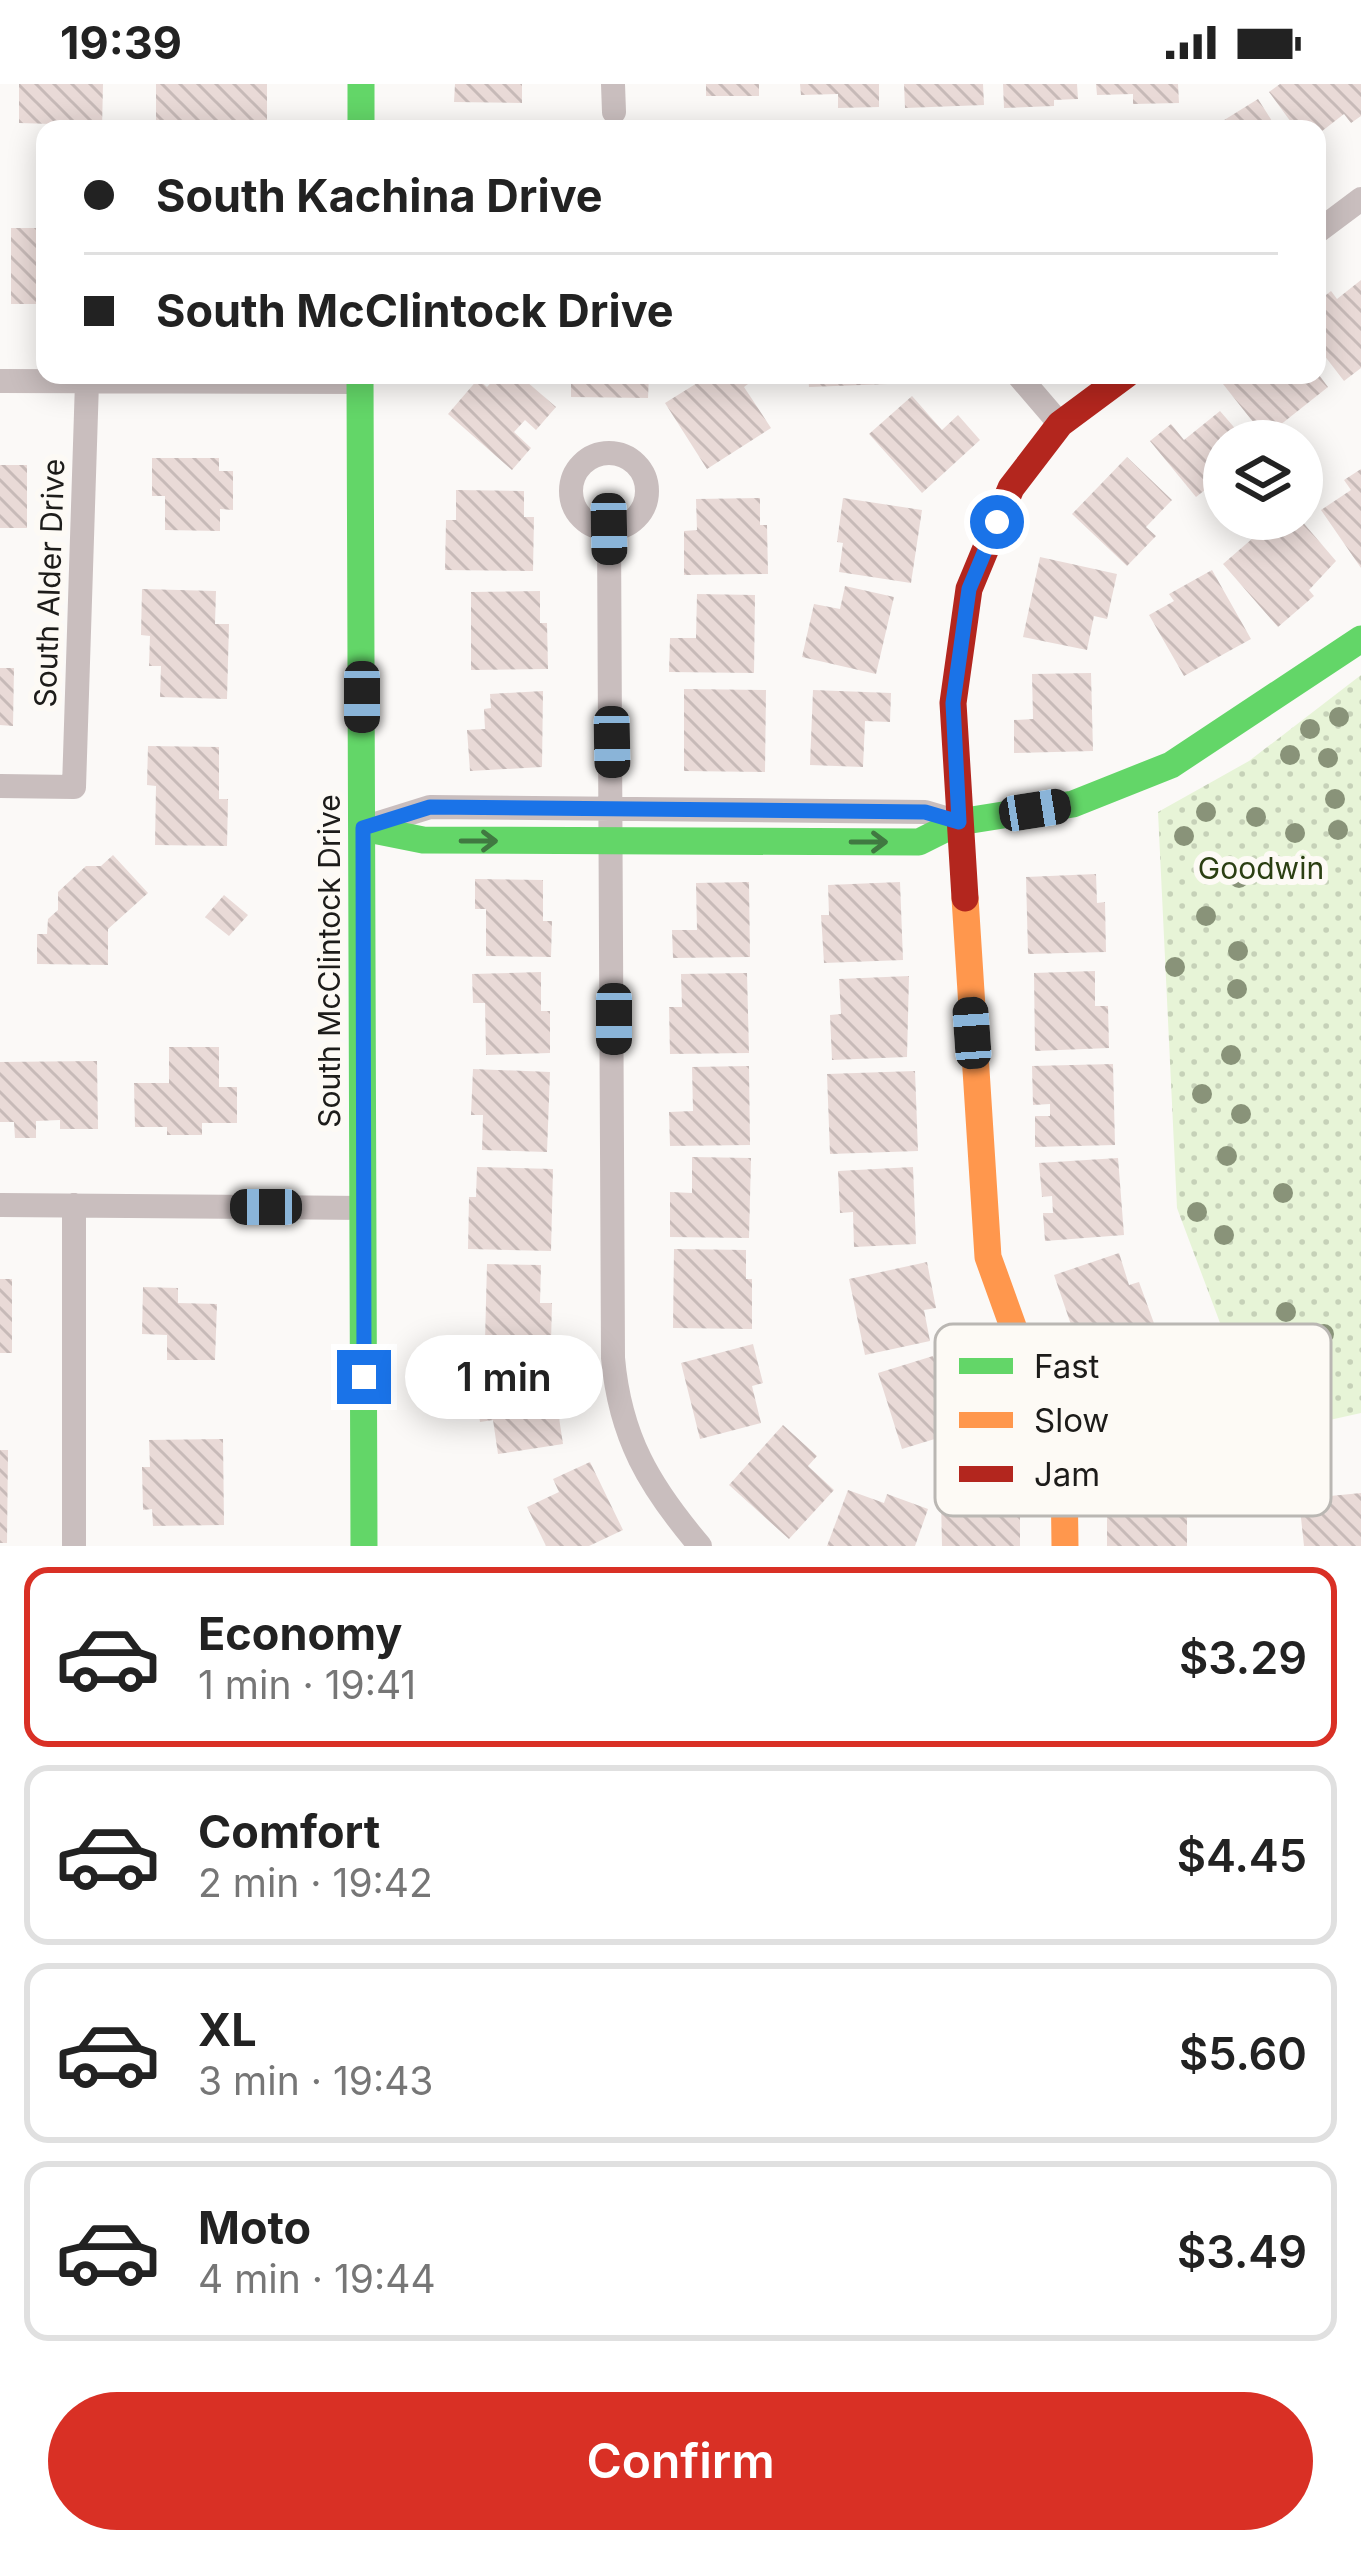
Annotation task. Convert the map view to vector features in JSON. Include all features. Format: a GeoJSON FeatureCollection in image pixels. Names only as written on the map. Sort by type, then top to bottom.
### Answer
{"type":"FeatureCollection","features":[{"type":"Feature","properties":{"kind":"street"},"geometry":{"type":"LineString","coordinates":[[361,84],[361,120]]}},
{"type":"Feature","properties":{"kind":"street"},"geometry":{"type":"LineString","coordinates":[[613,84],[614,112]]}},
{"type":"Feature","properties":{"kind":"street"},"geometry":{"type":"LineString","coordinates":[[1326,225],[1361,199]]}},
{"type":"Feature","properties":{"kind":"street"},"geometry":{"type":"LineString","coordinates":[[0,381],[36,381]]}},
{"type":"Feature","properties":{"kind":"street","name":"South Alder Drive"},"geometry":{"type":"LineString","coordinates":[[0,787],[74,787],[87,384]]}},
{"type":"Feature","properties":{"kind":"street","name":"South McClintock Drive"},"geometry":{"type":"LineString","coordinates":[[360,384],[364,1546]]}},
{"type":"Feature","properties":{"kind":"street"},"geometry":{"type":"LineString","coordinates":[[1026,384],[1060,424]]}},
{"type":"Feature","properties":{"kind":"street"},"geometry":{"type":"LineString","coordinates":[[1012,1324],[988,1257],[953,703],[969,589],[1011,488],[1060,424],[1114,384]]}},
{"type":"Feature","properties":{"kind":"street"},"geometry":{"type":"LineString","coordinates":[[609,529],[611,1321],[616,1390],[624,1427],[662,1502],[700,1546]]}},
{"type":"Feature","properties":{"kind":"street"},"geometry":{"type":"LineString","coordinates":[[363,828],[423,841],[919,842],[959,822],[1073,804],[1171,765],[1361,639]]}},
{"type":"Feature","properties":{"kind":"street"},"geometry":{"type":"LineString","coordinates":[[363,828],[430,807],[925,812],[959,822]]}},
{"type":"Feature","properties":{"kind":"street"},"geometry":{"type":"LineString","coordinates":[[0,1205],[364,1208]]}},
{"type":"Feature","properties":{"kind":"street"},"geometry":{"type":"LineString","coordinates":[[74,1205],[74,1546]]}},
{"type":"Feature","properties":{"kind":"street"},"geometry":{"type":"LineString","coordinates":[[1065,1516],[1065,1546]]}},
{"type":"Feature","properties":{"kind":"green space","name":"Goodwin"},"geometry":{"type":"Polygon","coordinates":[[[1361,675],[1361,1413],[1331,1420],[1331,1324],[1220,1324],[1177,1208],[1158,812],[1249,761],[1361,675]]]}},
{"type":"Feature","properties":{"kind":"building"},"geometry":{"type":"Polygon","coordinates":[[[19,84],[103,84],[102,120],[19,123],[19,84]]]}},
{"type":"Feature","properties":{"kind":"building"},"geometry":{"type":"Polygon","coordinates":[[[156,84],[267,84],[267,120],[156,120],[156,84]]]}},
{"type":"Feature","properties":{"kind":"building"},"geometry":{"type":"Polygon","coordinates":[[[455,84],[522,84],[522,103],[454,102],[455,84]]]}},
{"type":"Feature","properties":{"kind":"building"},"geometry":{"type":"Polygon","coordinates":[[[706,84],[759,84],[759,96],[706,96],[706,84]]]}},
{"type":"Feature","properties":{"kind":"building"},"geometry":{"type":"Polygon","coordinates":[[[800,84],[879,84],[879,107],[838,108],[838,94],[801,95],[800,84]]]}},
{"type":"Feature","properties":{"kind":"building"},"geometry":{"type":"Polygon","coordinates":[[[904,84],[983,84],[984,105],[905,108],[904,84]]]}},
{"type":"Feature","properties":{"kind":"building"},"geometry":{"type":"Polygon","coordinates":[[[1003,84],[1077,84],[1078,99],[1054,100],[1054,106],[1004,108],[1003,84]]]}},
{"type":"Feature","properties":{"kind":"building"},"geometry":{"type":"Polygon","coordinates":[[[1096,84],[1178,84],[1179,103],[1133,104],[1133,94],[1097,95],[1096,84]]]}},
{"type":"Feature","properties":{"kind":"building"},"geometry":{"type":"Polygon","coordinates":[[[1280,84],[1361,84],[1361,116],[1351,123],[1344,114],[1326,128],[1326,120],[1289,120],[1269,92],[1280,84]]]}},
{"type":"Feature","properties":{"kind":"building"},"geometry":{"type":"Polygon","coordinates":[[[1258,99],[1271,120],[1224,120],[1258,99]]]}},
{"type":"Feature","properties":{"kind":"building"},"geometry":{"type":"Polygon","coordinates":[[[11,228],[36,228],[36,304],[11,304],[11,228]]]}},
{"type":"Feature","properties":{"kind":"building"},"geometry":{"type":"Polygon","coordinates":[[[1361,280],[1361,368],[1344,381],[1326,358],[1326,295],[1331,291],[1337,299],[1361,280]]]}},
{"type":"Feature","properties":{"kind":"building"},"geometry":{"type":"Polygon","coordinates":[[[474,384],[529,384],[556,407],[536,430],[525,420],[514,432],[531,448],[512,470],[448,414],[474,384]]]}},
{"type":"Feature","properties":{"kind":"building"},"geometry":{"type":"Polygon","coordinates":[[[571,384],[649,384],[648,398],[571,397],[571,384]]]}},
{"type":"Feature","properties":{"kind":"building"},"geometry":{"type":"Polygon","coordinates":[[[696,384],[748,384],[744,387],[771,428],[707,469],[665,403],[696,384]]]}},
{"type":"Feature","properties":{"kind":"building"},"geometry":{"type":"Polygon","coordinates":[[[809,384],[888,384],[809,387],[809,384]]]}},
{"type":"Feature","properties":{"kind":"building"},"geometry":{"type":"Polygon","coordinates":[[[1223,384],[1326,384],[1328,387],[1286,420],[1252,420],[1223,384]]]}},
{"type":"Feature","properties":{"kind":"building"},"geometry":{"type":"Polygon","coordinates":[[[912,396],[942,430],[958,415],[980,440],[922,493],[869,434],[912,396]]]}},
{"type":"Feature","properties":{"kind":"building"},"geometry":{"type":"Polygon","coordinates":[[[1171,424],[1184,440],[1203,425],[1203,492],[1196,497],[1150,441],[1171,424]]]}},
{"type":"Feature","properties":{"kind":"building"},"geometry":{"type":"Polygon","coordinates":[[[1127,457],[1172,500],[1146,527],[1156,536],[1127,566],[1072,514],[1127,457]]]}},
{"type":"Feature","properties":{"kind":"building"},"geometry":{"type":"Polygon","coordinates":[[[152,458],[219,458],[219,471],[233,471],[233,510],[220,509],[220,531],[165,530],[165,496],[152,496],[152,458]]]}},
{"type":"Feature","properties":{"kind":"building"},"geometry":{"type":"Polygon","coordinates":[[[0,465],[27,465],[27,528],[0,528],[0,465]]]}},
{"type":"Feature","properties":{"kind":"building"},"geometry":{"type":"Polygon","coordinates":[[[1361,469],[1361,568],[1323,513],[1351,490],[1344,480],[1361,469]]]}},
{"type":"Feature","properties":{"kind":"building"},"geometry":{"type":"Polygon","coordinates":[[[456,490],[524,491],[524,517],[534,517],[533,571],[445,570],[446,520],[456,520],[456,490]]]}},
{"type":"Feature","properties":{"kind":"building"},"geometry":{"type":"Polygon","coordinates":[[[760,498],[760,525],[767,525],[768,574],[684,575],[684,531],[697,530],[696,499],[760,498]]]}},
{"type":"Feature","properties":{"kind":"building"},"geometry":{"type":"Polygon","coordinates":[[[843,498],[922,510],[911,583],[839,572],[843,543],[837,542],[843,498]]]}},
{"type":"Feature","properties":{"kind":"building"},"geometry":{"type":"Polygon","coordinates":[[[1251,540],[1318,540],[1336,561],[1309,590],[1314,596],[1278,627],[1223,564],[1251,540]]]}},
{"type":"Feature","properties":{"kind":"building"},"geometry":{"type":"Polygon","coordinates":[[[1040,557],[1117,574],[1107,619],[1094,616],[1087,650],[1023,637],[1040,557]]]}},
{"type":"Feature","properties":{"kind":"building"},"geometry":{"type":"Polygon","coordinates":[[[1212,570],[1251,639],[1184,676],[1149,615],[1174,601],[1169,594],[1212,570]]]}},
{"type":"Feature","properties":{"kind":"building"},"geometry":{"type":"Polygon","coordinates":[[[845,586],[894,597],[876,674],[802,657],[814,604],[840,609],[845,586]]]}},
{"type":"Feature","properties":{"kind":"building"},"geometry":{"type":"Polygon","coordinates":[[[142,589],[216,591],[215,624],[229,624],[227,699],[160,697],[161,666],[149,666],[150,636],[141,635],[142,589]]]}},
{"type":"Feature","properties":{"kind":"building"},"geometry":{"type":"Polygon","coordinates":[[[540,591],[540,623],[547,623],[548,669],[471,670],[471,592],[540,591]]]}},
{"type":"Feature","properties":{"kind":"building"},"geometry":{"type":"Polygon","coordinates":[[[697,594],[755,595],[754,673],[669,672],[670,638],[696,638],[697,594]]]}},
{"type":"Feature","properties":{"kind":"building"},"geometry":{"type":"Polygon","coordinates":[[[0,668],[14,668],[13,726],[0,725],[0,668]]]}},
{"type":"Feature","properties":{"kind":"building"},"geometry":{"type":"Polygon","coordinates":[[[1091,673],[1093,751],[1014,753],[1014,720],[1033,719],[1032,674],[1091,673]]]}},
{"type":"Feature","properties":{"kind":"building"},"geometry":{"type":"Polygon","coordinates":[[[684,689],[766,690],[765,772],[684,771],[684,689]]]}},
{"type":"Feature","properties":{"kind":"building"},"geometry":{"type":"Polygon","coordinates":[[[813,690],[891,693],[890,722],[865,721],[863,767],[810,765],[813,690]]]}},
{"type":"Feature","properties":{"kind":"building"},"geometry":{"type":"Polygon","coordinates":[[[543,691],[542,767],[470,771],[467,730],[485,729],[484,709],[491,708],[490,694],[543,691]]]}},
{"type":"Feature","properties":{"kind":"building"},"geometry":{"type":"Polygon","coordinates":[[[148,746],[219,747],[219,799],[228,799],[227,846],[155,845],[156,786],[147,785],[148,746]]]}},
{"type":"Feature","properties":{"kind":"building"},"geometry":{"type":"Polygon","coordinates":[[[113,855],[148,893],[108,929],[108,965],[37,964],[37,934],[47,934],[48,919],[58,910],[58,892],[86,866],[101,866],[113,855]]]}},
{"type":"Feature","properties":{"kind":"building"},"geometry":{"type":"Polygon","coordinates":[[[1096,874],[1097,903],[1105,902],[1106,952],[1028,954],[1026,877],[1096,874]]]}},
{"type":"Feature","properties":{"kind":"building"},"geometry":{"type":"Polygon","coordinates":[[[475,879],[543,880],[543,921],[552,921],[551,957],[486,956],[486,909],[475,909],[475,879]]]}},
{"type":"Feature","properties":{"kind":"building"},"geometry":{"type":"Polygon","coordinates":[[[749,882],[750,957],[673,958],[672,930],[697,930],[696,883],[749,882]]]}},
{"type":"Feature","properties":{"kind":"building"},"geometry":{"type":"Polygon","coordinates":[[[900,882],[903,960],[824,963],[821,915],[829,915],[828,885],[900,882]]]}},
{"type":"Feature","properties":{"kind":"building"},"geometry":{"type":"Polygon","coordinates":[[[224,895],[248,915],[229,936],[205,917],[224,895]]]}},
{"type":"Feature","properties":{"kind":"building"},"geometry":{"type":"Polygon","coordinates":[[[1095,971],[1095,1006],[1108,1006],[1109,1048],[1035,1051],[1034,973],[1095,971]]]}},
{"type":"Feature","properties":{"kind":"building"},"geometry":{"type":"Polygon","coordinates":[[[541,972],[541,1011],[550,1011],[550,1053],[486,1055],[485,1003],[473,1003],[472,974],[541,972]]]}},
{"type":"Feature","properties":{"kind":"building"},"geometry":{"type":"Polygon","coordinates":[[[747,973],[749,1053],[670,1054],[669,1007],[682,1007],[681,974],[747,973]]]}},
{"type":"Feature","properties":{"kind":"building"},"geometry":{"type":"Polygon","coordinates":[[[909,976],[907,1057],[832,1060],[830,1015],[841,1014],[839,979],[909,976]]]}},
{"type":"Feature","properties":{"kind":"building"},"geometry":{"type":"Polygon","coordinates":[[[169,1047],[219,1047],[219,1087],[237,1087],[237,1123],[202,1123],[202,1135],[167,1135],[167,1127],[135,1127],[134,1083],[169,1083],[169,1047]]]}},
{"type":"Feature","properties":{"kind":"building"},"geometry":{"type":"Polygon","coordinates":[[[97,1061],[98,1129],[60,1129],[60,1120],[36,1121],[36,1138],[15,1138],[14,1122],[0,1122],[0,1062],[97,1061]]]}},
{"type":"Feature","properties":{"kind":"building"},"geometry":{"type":"Polygon","coordinates":[[[1113,1064],[1115,1145],[1035,1147],[1035,1116],[1050,1116],[1050,1104],[1033,1105],[1032,1066],[1113,1064]]]}},
{"type":"Feature","properties":{"kind":"building"},"geometry":{"type":"Polygon","coordinates":[[[749,1066],[750,1145],[670,1146],[669,1112],[693,1111],[692,1067],[749,1066]]]}},
{"type":"Feature","properties":{"kind":"building"},"geometry":{"type":"Polygon","coordinates":[[[473,1069],[550,1072],[547,1152],[482,1150],[483,1115],[471,1115],[473,1069]]]}},
{"type":"Feature","properties":{"kind":"building"},"geometry":{"type":"Polygon","coordinates":[[[915,1071],[918,1151],[830,1154],[827,1074],[915,1071]]]}},
{"type":"Feature","properties":{"kind":"building"},"geometry":{"type":"Polygon","coordinates":[[[692,1157],[751,1158],[749,1238],[670,1237],[670,1192],[692,1193],[692,1157]]]}},
{"type":"Feature","properties":{"kind":"building"},"geometry":{"type":"Polygon","coordinates":[[[1118,1158],[1124,1235],[1045,1241],[1043,1213],[1053,1213],[1052,1196],[1042,1197],[1039,1163],[1118,1158]]]}},
{"type":"Feature","properties":{"kind":"building"},"geometry":{"type":"Polygon","coordinates":[[[477,1167],[553,1169],[551,1251],[468,1249],[469,1197],[476,1197],[477,1167]]]}},
{"type":"Feature","properties":{"kind":"building"},"geometry":{"type":"Polygon","coordinates":[[[913,1167],[916,1244],[854,1247],[853,1212],[840,1213],[838,1171],[913,1167]]]}},
{"type":"Feature","properties":{"kind":"building"},"geometry":{"type":"Polygon","coordinates":[[[674,1249],[746,1250],[746,1279],[752,1279],[752,1329],[673,1328],[674,1249]]]}},
{"type":"Feature","properties":{"kind":"building"},"geometry":{"type":"Polygon","coordinates":[[[1119,1253],[1129,1285],[1139,1282],[1154,1324],[1071,1324],[1054,1275],[1119,1253]]]}},
{"type":"Feature","properties":{"kind":"building"},"geometry":{"type":"Polygon","coordinates":[[[927,1262],[936,1308],[924,1310],[930,1341],[865,1355],[849,1279],[927,1262]]]}},
{"type":"Feature","properties":{"kind":"building"},"geometry":{"type":"Polygon","coordinates":[[[487,1264],[541,1265],[540,1303],[552,1303],[551,1342],[485,1341],[487,1264]]]}},
{"type":"Feature","properties":{"kind":"building"},"geometry":{"type":"Polygon","coordinates":[[[0,1279],[12,1279],[12,1353],[0,1353],[0,1279]]]}},
{"type":"Feature","properties":{"kind":"building"},"geometry":{"type":"Polygon","coordinates":[[[143,1287],[178,1288],[178,1303],[217,1304],[215,1360],[167,1360],[167,1335],[142,1334],[143,1287]]]}},
{"type":"Feature","properties":{"kind":"building"},"geometry":{"type":"Polygon","coordinates":[[[753,1344],[763,1383],[752,1386],[761,1423],[700,1439],[681,1363],[753,1344]]]}},
{"type":"Feature","properties":{"kind":"building"},"geometry":{"type":"Polygon","coordinates":[[[933,1356],[935,1439],[902,1449],[878,1373],[933,1356]]]}},
{"type":"Feature","properties":{"kind":"building"},"geometry":{"type":"Polygon","coordinates":[[[551,1365],[563,1444],[498,1454],[493,1420],[480,1422],[473,1376],[551,1365]]]}},
{"type":"Feature","properties":{"kind":"building"},"geometry":{"type":"Polygon","coordinates":[[[783,1425],[817,1456],[808,1466],[834,1490],[789,1539],[729,1485],[783,1425]]]}},
{"type":"Feature","properties":{"kind":"building"},"geometry":{"type":"Polygon","coordinates":[[[223,1439],[224,1525],[153,1526],[152,1509],[143,1510],[142,1467],[150,1467],[149,1440],[223,1439]]]}},
{"type":"Feature","properties":{"kind":"building"},"geometry":{"type":"Polygon","coordinates":[[[0,1450],[8,1450],[7,1543],[0,1543],[0,1450]]]}},
{"type":"Feature","properties":{"kind":"building"},"geometry":{"type":"Polygon","coordinates":[[[590,1462],[623,1530],[589,1546],[546,1546],[527,1507],[559,1492],[553,1479],[590,1462]]]}},
{"type":"Feature","properties":{"kind":"building"},"geometry":{"type":"Polygon","coordinates":[[[848,1490],[884,1503],[887,1494],[928,1509],[915,1546],[827,1546],[848,1490]]]}},
{"type":"Feature","properties":{"kind":"building"},"geometry":{"type":"Polygon","coordinates":[[[1361,1493],[1361,1546],[1304,1546],[1301,1516],[1331,1516],[1331,1496],[1361,1493]]]}},
{"type":"Feature","properties":{"kind":"building"},"geometry":{"type":"Polygon","coordinates":[[[941,1516],[1020,1516],[1020,1546],[942,1546],[941,1516]]]}},
{"type":"Feature","properties":{"kind":"building"},"geometry":{"type":"Polygon","coordinates":[[[1107,1516],[1187,1516],[1187,1546],[1107,1546],[1107,1516]]]}},
{"type":"Feature","properties":{"kind":"traffic: fast"},"geometry":{"type":"LineString","coordinates":[[361,84],[361,120]]}},
{"type":"Feature","properties":{"kind":"traffic: fast"},"geometry":{"type":"LineString","coordinates":[[360,384],[364,1546]]}},
{"type":"Feature","properties":{"kind":"traffic: fast"},"geometry":{"type":"LineString","coordinates":[[363,828],[423,840],[919,842],[959,822],[1073,804],[1171,765],[1361,639]]}},
{"type":"Feature","properties":{"kind":"traffic: slow"},"geometry":{"type":"LineString","coordinates":[[965,898],[988,1257],[1012,1324]]}},
{"type":"Feature","properties":{"kind":"traffic: slow"},"geometry":{"type":"LineString","coordinates":[[1065,1516],[1065,1546]]}},
{"type":"Feature","properties":{"kind":"traffic: jam"},"geometry":{"type":"LineString","coordinates":[[965,898],[953,703],[969,589],[1011,488],[1060,424],[1114,384]]}},
{"type":"Feature","properties":{"kind":"route"},"geometry":{"type":"LineString","coordinates":[[364,1377],[363,828],[430,807],[925,812],[959,822],[953,703],[969,589],[997,522]]}}]}
